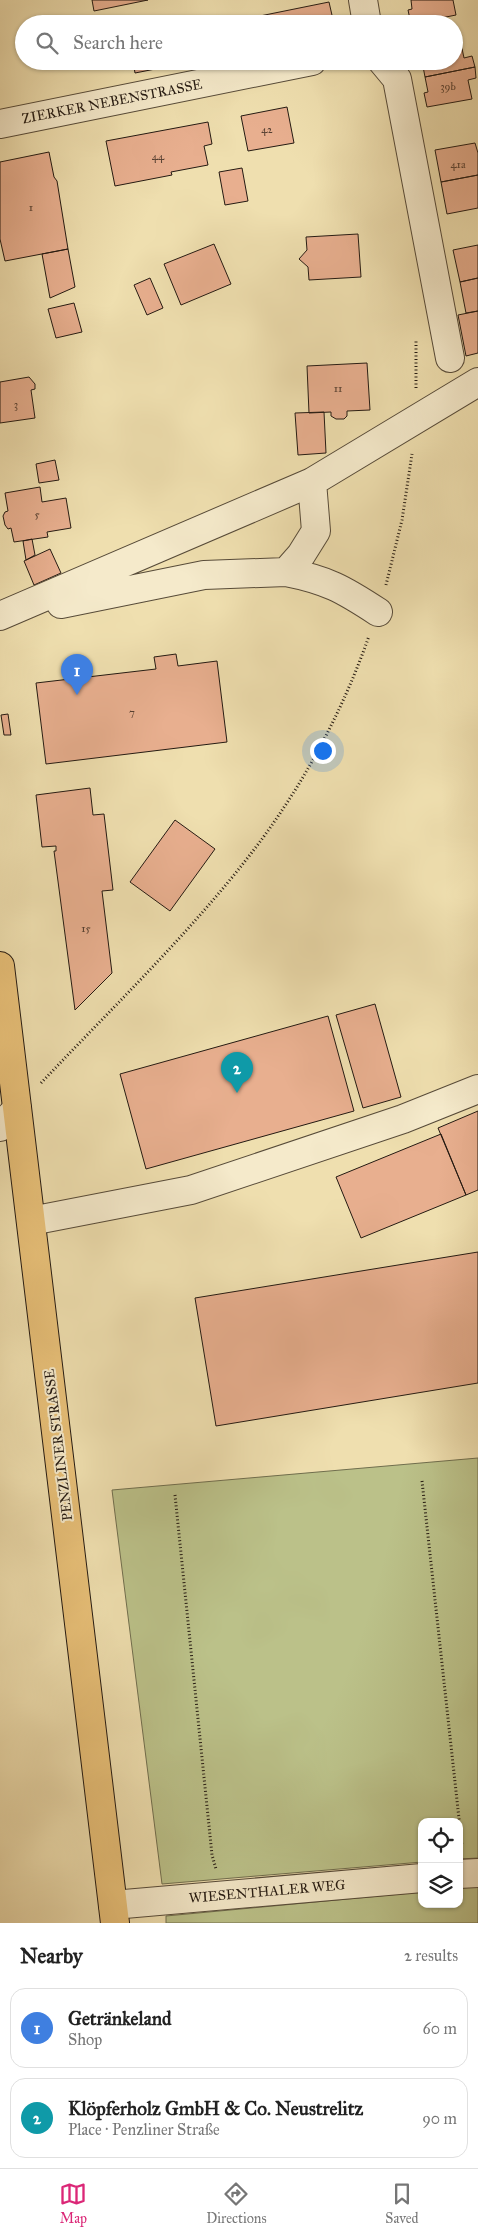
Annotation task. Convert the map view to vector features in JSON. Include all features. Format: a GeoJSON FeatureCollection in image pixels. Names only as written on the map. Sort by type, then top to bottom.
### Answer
{"type":"FeatureCollection","features":[{"type":"Feature","properties":{"kind":"main road","name":"PENZLINER STRASSE"},"geometry":{"type":"LineString","coordinates":[[0,966],[9,1118],[31,1221],[114,1914]]}},
{"type":"Feature","properties":{"kind":"street"},"geometry":{"type":"LineString","coordinates":[[363,0],[366,15]]}},
{"type":"Feature","properties":{"kind":"street","name":"ZIERKER NEBENSTRASSE"},"geometry":{"type":"LineString","coordinates":[[0,124],[267,70]]}},
{"type":"Feature","properties":{"kind":"street"},"geometry":{"type":"LineString","coordinates":[[390,70],[397,79],[450,358]]}},
{"type":"Feature","properties":{"kind":"street"},"geometry":{"type":"LineString","coordinates":[[2,616],[312,482],[478,382]]}},
{"type":"Feature","properties":{"kind":"street"},"geometry":{"type":"LineString","coordinates":[[286,572],[301,555],[316,530],[312,482]]}},
{"type":"Feature","properties":{"kind":"street"},"geometry":{"type":"LineString","coordinates":[[2,616],[204,575],[286,572],[312,577],[340,587],[378,612]]}},
{"type":"Feature","properties":{"kind":"street"},"geometry":{"type":"LineString","coordinates":[[31,1221],[191,1190],[403,1119],[478,1089]]}},
{"type":"Feature","properties":{"kind":"street","name":"WIESENTHALER WEG"},"geometry":{"type":"LineString","coordinates":[[114,1914],[223,1895],[418,1878]]}},
{"type":"Feature","properties":{"kind":"path"},"geometry":{"type":"LineString","coordinates":[[9,1118],[197,916],[253,850],[283,807],[325,737],[346,695],[378,612],[402,520],[415,419],[416,332]]}},
{"type":"Feature","properties":{"kind":"path"},"geometry":{"type":"LineString","coordinates":[[422,1481],[468,1874]]}},
{"type":"Feature","properties":{"kind":"path"},"geometry":{"type":"LineString","coordinates":[[175,1495],[212,1855],[223,1895]]}},
{"type":"Feature","properties":{"kind":"green space"},"geometry":{"type":"Polygon","coordinates":[[[478,1458],[478,1858],[463,1859],[463,1818],[418,1818],[418,1862],[162,1884],[112,1490],[478,1458]]]}},
{"type":"Feature","properties":{"kind":"green space"},"geometry":{"type":"Polygon","coordinates":[[[478,1886],[478,1923],[166,1923],[166,1916],[418,1892],[418,1908],[463,1908],[463,1888],[478,1886]]]}},
{"type":"Feature","properties":{"kind":"building"},"geometry":{"type":"Polygon","coordinates":[[[92,0],[148,0],[94,11],[92,0]]]}},
{"type":"Feature","properties":{"kind":"building"},"geometry":{"type":"Polygon","coordinates":[[[411,0],[453,0],[456,15],[409,15],[408,10],[412,9],[411,0]]]}},
{"type":"Feature","properties":{"kind":"building"},"geometry":{"type":"Polygon","coordinates":[[[329,2],[332,15],[265,15],[329,2]]]}},
{"type":"Feature","properties":{"kind":"building"},"geometry":{"type":"Polygon","coordinates":[[[463,53],[464,58],[472,56],[475,67],[463,69],[463,53]]]}},
{"type":"Feature","properties":{"kind":"building"},"geometry":{"type":"Polygon","coordinates":[[[475,67],[476,78],[468,80],[472,99],[427,107],[424,93],[428,92],[425,77],[475,67]]]}},
{"type":"Feature","properties":{"kind":"building"},"geometry":{"type":"Polygon","coordinates":[[[134,70],[150,70],[135,73],[134,70]]]}},
{"type":"Feature","properties":{"kind":"building"},"geometry":{"type":"Polygon","coordinates":[[[424,70],[460,70],[425,77],[424,70]]]}},
{"type":"Feature","properties":{"kind":"building"},"geometry":{"type":"Polygon","coordinates":[[[287,107],[294,143],[248,151],[241,116],[287,107]]]}},
{"type":"Feature","properties":{"kind":"building"},"geometry":{"type":"Polygon","coordinates":[[[208,122],[212,144],[204,146],[208,165],[171,172],[172,175],[115,186],[106,141],[208,122]]]}},
{"type":"Feature","properties":{"kind":"building"},"geometry":{"type":"Polygon","coordinates":[[[475,143],[478,153],[478,175],[441,182],[435,150],[475,143]]]}},
{"type":"Feature","properties":{"kind":"building"},"geometry":{"type":"Polygon","coordinates":[[[49,152],[54,177],[57,181],[68,249],[5,261],[0,239],[0,162],[49,152]]]}},
{"type":"Feature","properties":{"kind":"building"},"geometry":{"type":"Polygon","coordinates":[[[242,168],[248,201],[225,205],[219,172],[242,168]]]}},
{"type":"Feature","properties":{"kind":"building"},"geometry":{"type":"Polygon","coordinates":[[[478,175],[478,208],[447,214],[441,182],[478,175]]]}},
{"type":"Feature","properties":{"kind":"building"},"geometry":{"type":"Polygon","coordinates":[[[358,234],[361,277],[309,280],[308,267],[299,259],[307,250],[306,237],[358,234]]]}},
{"type":"Feature","properties":{"kind":"building"},"geometry":{"type":"Polygon","coordinates":[[[214,244],[231,284],[181,305],[164,264],[214,244]]]}},
{"type":"Feature","properties":{"kind":"building"},"geometry":{"type":"Polygon","coordinates":[[[478,245],[478,278],[460,282],[453,250],[478,245]]]}},
{"type":"Feature","properties":{"kind":"building"},"geometry":{"type":"Polygon","coordinates":[[[68,249],[75,287],[50,298],[42,254],[68,249]]]}},
{"type":"Feature","properties":{"kind":"building"},"geometry":{"type":"Polygon","coordinates":[[[150,278],[163,308],[147,315],[134,285],[150,278]]]}},
{"type":"Feature","properties":{"kind":"building"},"geometry":{"type":"Polygon","coordinates":[[[478,278],[478,311],[466,313],[460,282],[478,278]]]}},
{"type":"Feature","properties":{"kind":"building"},"geometry":{"type":"Polygon","coordinates":[[[74,303],[82,332],[56,338],[48,309],[74,303]]]}},
{"type":"Feature","properties":{"kind":"building"},"geometry":{"type":"Polygon","coordinates":[[[478,311],[478,353],[466,356],[458,315],[478,311]]]}},
{"type":"Feature","properties":{"kind":"building"},"geometry":{"type":"Polygon","coordinates":[[[367,363],[370,410],[347,411],[347,416],[344,419],[336,419],[331,416],[331,412],[309,413],[307,366],[367,363]]]}},
{"type":"Feature","properties":{"kind":"building"},"geometry":{"type":"Polygon","coordinates":[[[29,377],[35,384],[35,389],[31,390],[35,418],[0,423],[0,382],[29,377]]]}},
{"type":"Feature","properties":{"kind":"building"},"geometry":{"type":"Polygon","coordinates":[[[324,412],[326,453],[298,455],[295,413],[324,412]]]}},
{"type":"Feature","properties":{"kind":"building"},"geometry":{"type":"Polygon","coordinates":[[[55,460],[59,480],[39,483],[36,464],[55,460]]]}},
{"type":"Feature","properties":{"kind":"building"},"geometry":{"type":"Polygon","coordinates":[[[40,487],[42,502],[66,498],[71,528],[47,532],[48,537],[14,542],[11,528],[8,529],[5,525],[3,516],[8,511],[5,493],[40,487]]]}},
{"type":"Feature","properties":{"kind":"building"},"geometry":{"type":"Polygon","coordinates":[[[32,539],[35,555],[26,560],[23,541],[32,539]]]}},
{"type":"Feature","properties":{"kind":"building"},"geometry":{"type":"Polygon","coordinates":[[[50,549],[61,573],[34,585],[24,561],[50,549]]]}},
{"type":"Feature","properties":{"kind":"building"},"geometry":{"type":"Polygon","coordinates":[[[176,654],[178,666],[217,661],[227,742],[46,764],[36,683],[156,669],[154,657],[176,654]]]}},
{"type":"Feature","properties":{"kind":"building"},"geometry":{"type":"Polygon","coordinates":[[[8,714],[11,735],[4,735],[1,715],[8,714]]]}},
{"type":"Feature","properties":{"kind":"building"},"geometry":{"type":"Polygon","coordinates":[[[90,788],[93,815],[104,814],[113,890],[102,891],[112,973],[75,1010],[54,851],[56,851],[56,846],[42,847],[36,795],[90,788]]]}},
{"type":"Feature","properties":{"kind":"building"},"geometry":{"type":"Polygon","coordinates":[[[175,820],[215,849],[170,911],[130,882],[175,820]]]}},
{"type":"Feature","properties":{"kind":"building"},"geometry":{"type":"Polygon","coordinates":[[[375,1004],[401,1097],[363,1108],[336,1015],[375,1004]]]}},
{"type":"Feature","properties":{"kind":"building"},"geometry":{"type":"Polygon","coordinates":[[[328,1016],[354,1111],[146,1169],[120,1074],[328,1016]]]}},
{"type":"Feature","properties":{"kind":"building"},"geometry":{"type":"Polygon","coordinates":[[[478,1111],[478,1190],[466,1195],[438,1128],[478,1111]]]}},
{"type":"Feature","properties":{"kind":"building"},"geometry":{"type":"Polygon","coordinates":[[[441,1134],[466,1195],[361,1238],[336,1177],[441,1134]]]}},
{"type":"Feature","properties":{"kind":"building"},"geometry":{"type":"Polygon","coordinates":[[[478,1252],[478,1383],[216,1426],[195,1298],[478,1252]]]}},
{"type":"Feature","properties":{"kind":"place","name":"Getränkeland"},"geometry":{"type":"Point","coordinates":[77,695]}},
{"type":"Feature","properties":{"kind":"place","name":"Klöpferholz GmbH & Co. Neustrelitz"},"geometry":{"type":"Point","coordinates":[237,1093]}}]}
